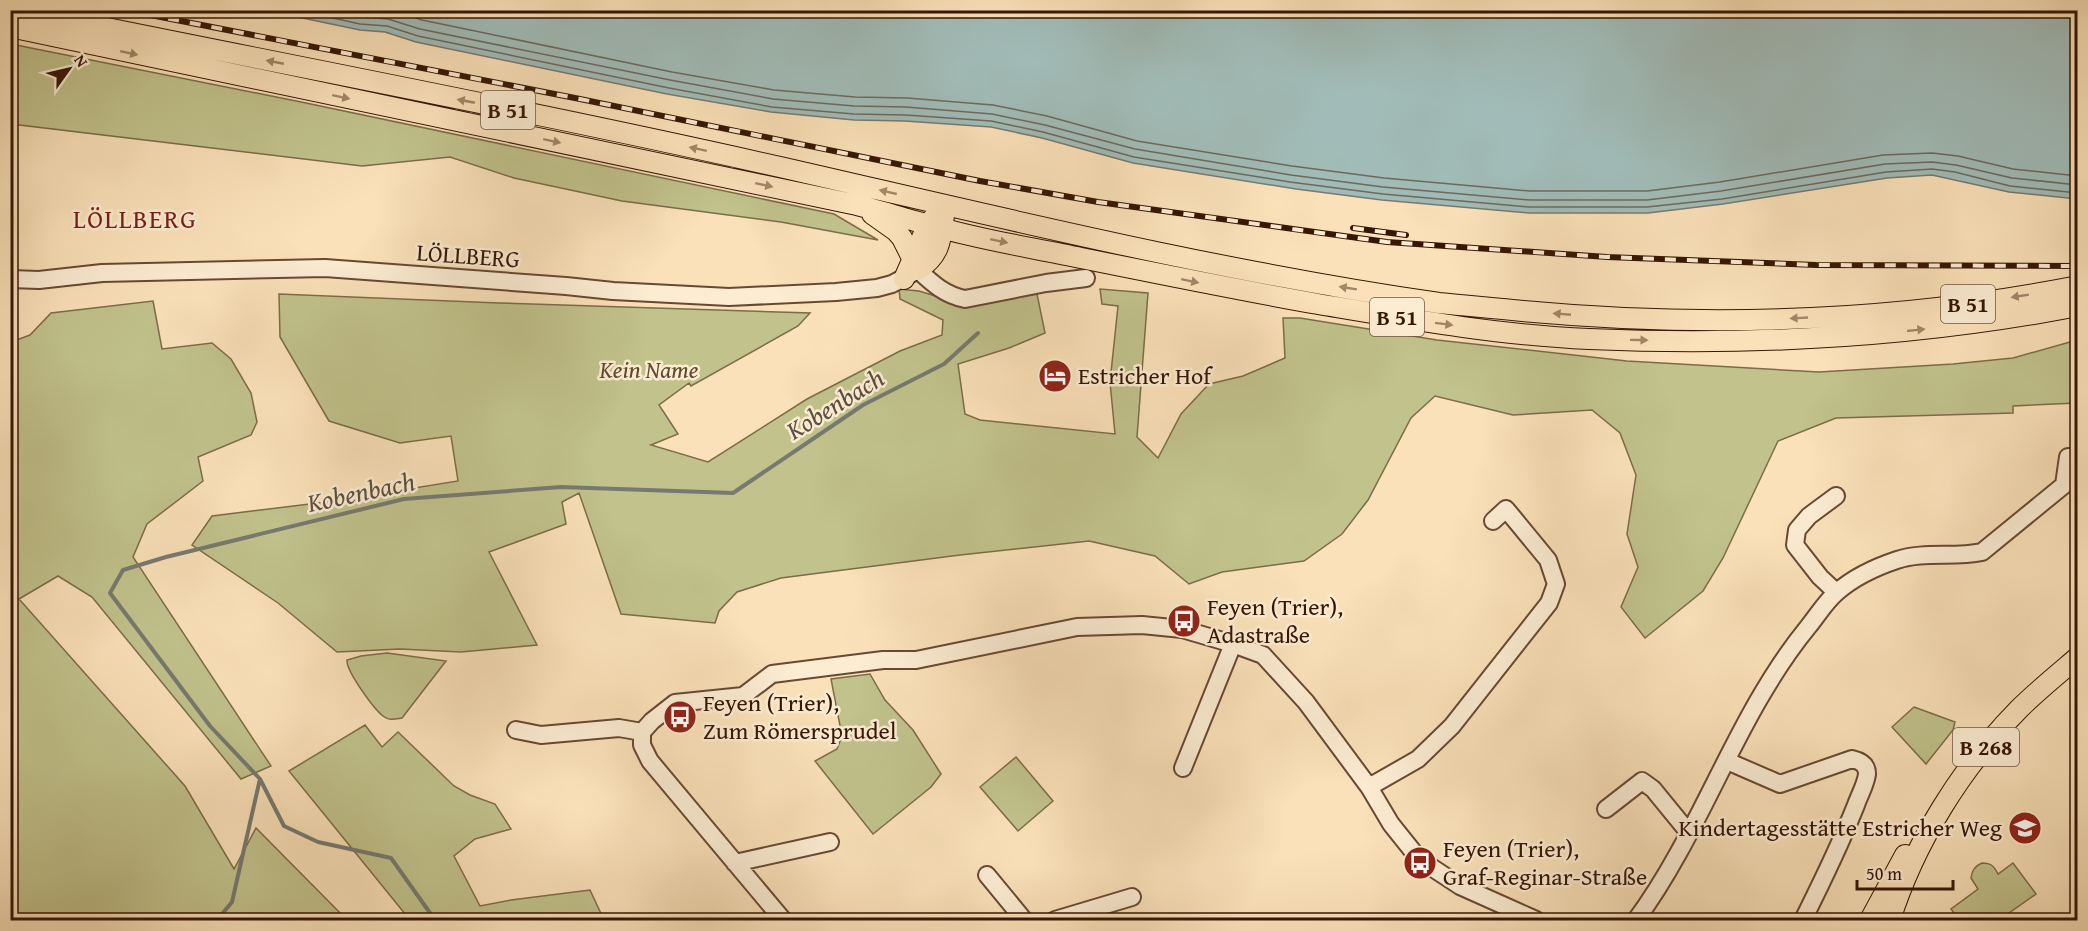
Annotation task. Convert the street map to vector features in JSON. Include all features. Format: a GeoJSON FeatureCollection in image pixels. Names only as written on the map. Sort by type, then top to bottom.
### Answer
{"type":"FeatureCollection","features":[{"type":"Feature","properties":{"kind":"main road","name":"B 51"},"geometry":{"type":"LineString","coordinates":[[18,10],[639,136],[1184,257],[1308,281],[1442,303],[1588,317],[1678,320],[1795,318],[1858,315],[1965,304],[2078,286]]}},
{"type":"Feature","properties":{"kind":"main road","name":"B 51"},"geometry":{"type":"LineString","coordinates":[[10,27],[857,205],[935,226],[1228,288],[1443,325],[1587,339],[1712,341],[1858,335],[1988,321],[2078,306]]}},
{"type":"Feature","properties":{"kind":"main road"},"geometry":{"type":"LineString","coordinates":[[857,205],[896,231],[902,238],[911,270]]}},
{"type":"Feature","properties":{"kind":"main road"},"geometry":{"type":"LineString","coordinates":[[911,270],[945,205]]}},
{"type":"Feature","properties":{"kind":"main road"},"geometry":{"type":"LineString","coordinates":[[911,270],[930,262],[934,256],[935,226]]}},
{"type":"Feature","properties":{"kind":"main road","name":"B 268"},"geometry":{"type":"LineString","coordinates":[[1890,921],[1907,875],[1943,806],[1993,737],[2035,693],[2078,657]]}},
{"type":"Feature","properties":{"kind":"main road"},"geometry":{"type":"LineString","coordinates":[[1870,921],[1892,876],[1920,829],[1943,806]]}},
{"type":"Feature","properties":{"kind":"street"},"geometry":{"type":"LineString","coordinates":[[934,256],[932,278],[939,289]]}},
{"type":"Feature","properties":{"kind":"street","name":"LÖLLBERG"},"geometry":{"type":"LineString","coordinates":[[10,279],[39,280],[102,273],[325,268],[613,291],[729,297],[877,288],[911,270]]}},
{"type":"Feature","properties":{"kind":"street"},"geometry":{"type":"LineString","coordinates":[[911,270],[939,289],[954,297],[965,299],[1046,283],[1086,278]]}},
{"type":"Feature","properties":{"kind":"street"},"geometry":{"type":"LineString","coordinates":[[1636,921],[1658,890],[1764,688],[1790,649],[1836,592],[1864,574],[1898,559],[1930,554],[1982,552],[2064,485],[2068,457]]}},
{"type":"Feature","properties":{"kind":"street"},"geometry":{"type":"LineString","coordinates":[[1836,496],[1809,516],[1797,530],[1795,544],[1836,592]]}},
{"type":"Feature","properties":{"kind":"street"},"geometry":{"type":"LineString","coordinates":[[1369,787],[1418,759],[1452,726],[1549,603],[1556,584],[1548,561],[1506,509],[1493,521]]}},
{"type":"Feature","properties":{"kind":"street"},"geometry":{"type":"LineString","coordinates":[[783,921],[650,761],[642,745],[642,732],[652,721],[675,703],[743,696],[772,674],[883,660],[916,660],[1077,627],[1142,625],[1182,629],[1263,655],[1306,702],[1369,787],[1391,824],[1419,860],[1460,886],[1536,921]]}},
{"type":"Feature","properties":{"kind":"street"},"geometry":{"type":"LineString","coordinates":[[1184,768],[1233,644]]}},
{"type":"Feature","properties":{"kind":"street"},"geometry":{"type":"LineString","coordinates":[[516,730],[541,735],[619,728],[642,732]]}},
{"type":"Feature","properties":{"kind":"street"},"geometry":{"type":"LineString","coordinates":[[1727,761],[1780,784],[1852,759],[1860,761],[1865,766],[1867,776],[1850,821],[1803,921]]}},
{"type":"Feature","properties":{"kind":"street"},"geometry":{"type":"LineString","coordinates":[[1606,809],[1642,781],[1658,794],[1689,833]]}},
{"type":"Feature","properties":{"kind":"street"},"geometry":{"type":"LineString","coordinates":[[735,863],[830,842]]}},
{"type":"Feature","properties":{"kind":"street"},"geometry":{"type":"LineString","coordinates":[[987,874],[1024,921]]}},
{"type":"Feature","properties":{"kind":"street"},"geometry":{"type":"LineString","coordinates":[[1055,921],[1132,897]]}},
{"type":"Feature","properties":{"kind":"green space"},"geometry":{"type":"Polygon","coordinates":[[[11,44],[306,103],[834,214],[878,240],[781,222],[622,201],[514,178],[450,157],[362,166],[11,124],[11,44]]]}},
{"type":"Feature","properties":{"kind":"green space","name":"Kein Name"},"geometry":{"type":"Polygon","coordinates":[[[899,289],[919,291],[965,305],[1037,294],[1045,333],[1009,348],[958,364],[965,414],[980,420],[1115,434],[1110,382],[1118,306],[1102,304],[1100,289],[1148,293],[1137,437],[1158,458],[1181,414],[1209,384],[1243,376],[1285,358],[1283,318],[1300,318],[1437,340],[1627,361],[1819,372],[2013,358],[2077,340],[2077,403],[2013,406],[2013,413],[1836,418],[1778,441],[1723,558],[1703,591],[1645,638],[1621,607],[1638,567],[1627,534],[1636,475],[1620,433],[1592,410],[1513,415],[1435,396],[1411,418],[1368,500],[1342,534],[1304,561],[1222,572],[1189,584],[1155,556],[1089,541],[781,578],[737,592],[719,611],[715,623],[621,614],[579,493],[562,502],[566,524],[489,552],[537,645],[461,652],[400,649],[337,652],[278,603],[192,545],[212,516],[334,501],[458,481],[451,436],[400,443],[329,421],[280,337],[279,294],[810,313],[798,326],[691,386],[689,383],[659,405],[678,434],[651,445],[708,462],[807,399],[900,351],[942,335],[943,320],[900,299],[899,289]]]}},
{"type":"Feature","properties":{"kind":"green space"},"geometry":{"type":"Polygon","coordinates":[[[153,301],[162,349],[212,343],[231,359],[251,393],[257,422],[251,435],[198,457],[203,481],[147,524],[133,557],[271,766],[241,779],[92,597],[58,576],[19,599],[185,786],[234,869],[256,828],[347,920],[11,920],[11,342],[30,335],[51,313],[153,301]]]}},
{"type":"Feature","properties":{"kind":"green space"},"geometry":{"type":"Polygon","coordinates":[[[387,653],[446,661],[402,718],[388,719],[383,716],[361,690],[348,665],[347,660],[387,653]]]}},
{"type":"Feature","properties":{"kind":"green space"},"geometry":{"type":"Polygon","coordinates":[[[870,674],[885,700],[913,730],[941,774],[931,787],[873,834],[815,761],[837,749],[842,736],[831,679],[870,674]]]}},
{"type":"Feature","properties":{"kind":"green space"},"geometry":{"type":"Polygon","coordinates":[[[1914,707],[1955,722],[1953,730],[1926,764],[1892,727],[1914,707]]]}},
{"type":"Feature","properties":{"kind":"green space"},"geometry":{"type":"Polygon","coordinates":[[[365,725],[382,747],[398,732],[454,786],[470,795],[495,804],[511,829],[475,839],[454,856],[480,906],[590,890],[604,920],[410,920],[289,771],[365,725]]]}},
{"type":"Feature","properties":{"kind":"green space"},"geometry":{"type":"Polygon","coordinates":[[[1016,757],[1053,801],[1018,831],[980,787],[1016,757]]]}},
{"type":"Feature","properties":{"kind":"green space"},"geometry":{"type":"Polygon","coordinates":[[[1982,863],[1992,866],[1998,874],[2013,863],[2036,894],[1999,920],[1959,920],[1951,909],[1978,889],[1971,878],[1974,869],[1982,863]]]}},
{"type":"Feature","properties":{"kind":"water"},"geometry":{"type":"Polygon","coordinates":[[[269,11],[2077,11],[2077,199],[2009,192],[1932,175],[1887,178],[1723,204],[1648,213],[1529,213],[1382,200],[1133,163],[1042,138],[991,127],[854,120],[771,112],[667,94],[416,42],[385,32],[360,30],[269,11]]]}},
{"type":"Feature","properties":{"kind":"waterway","name":"Kobenbach"},"geometry":{"type":"LineString","coordinates":[[217,920],[232,902],[260,779],[210,726],[110,593],[123,570],[166,557],[404,499],[561,487],[733,493],[863,405],[944,364],[978,333]]}},
{"type":"Feature","properties":{"kind":"waterway"},"geometry":{"type":"LineString","coordinates":[[260,779],[284,826],[318,842],[391,858],[435,920]]}},
{"type":"Feature","properties":{"kind":"railway"},"geometry":{"type":"LineString","coordinates":[[125,10],[580,99],[980,181],[1098,202],[1387,242],[1607,257],[1816,265],[2078,266]]}},
{"type":"Feature","properties":{"kind":"railway"},"geometry":{"type":"LineString","coordinates":[[1353,228],[1406,235]]}},
{"type":"Feature","properties":{"kind":"place","name":"Estricher Hof"},"geometry":{"type":"Point","coordinates":[1055,376]}},
{"type":"Feature","properties":{"kind":"place","name":"Feyen (Trier), Adastraße"},"geometry":{"type":"Point","coordinates":[1184,621]}},
{"type":"Feature","properties":{"kind":"place","name":"Feyen (Trier), Zum Römersprudel"},"geometry":{"type":"Point","coordinates":[680,717]}},
{"type":"Feature","properties":{"kind":"place","name":"Kindertagesstätte Estricher Weg"},"geometry":{"type":"Point","coordinates":[2025,828]}},
{"type":"Feature","properties":{"kind":"place","name":"Feyen (Trier), Graf-Reginar-Straße"},"geometry":{"type":"Point","coordinates":[1420,863]}},
{"type":"Feature","properties":{"kind":"district","name":"LÖLLBERG"},"geometry":{"type":"Point","coordinates":[135,219]}}]}
